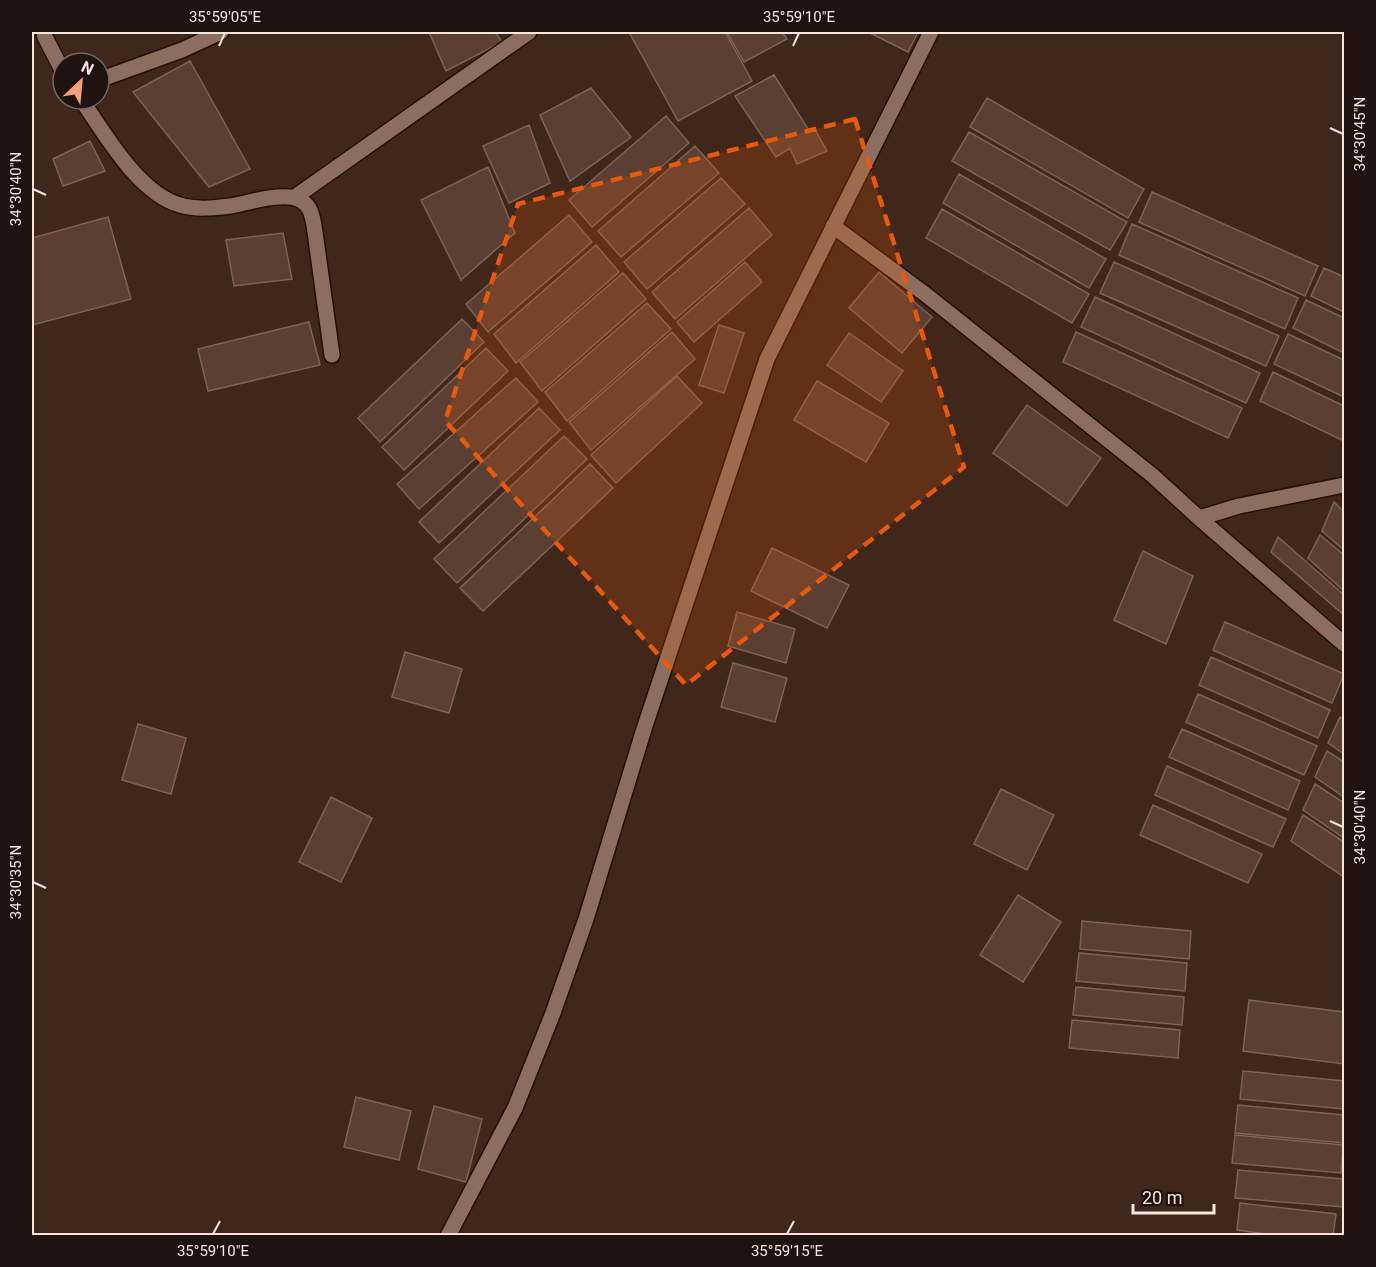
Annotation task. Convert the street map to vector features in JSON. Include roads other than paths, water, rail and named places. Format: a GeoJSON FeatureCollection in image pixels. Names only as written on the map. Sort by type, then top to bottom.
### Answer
{"type":"FeatureCollection","features":[{"type":"Feature","properties":{"kind":"street"},"geometry":{"type":"LineString","coordinates":[[44,32],[52,51]]}},
{"type":"Feature","properties":{"kind":"street"},"geometry":{"type":"LineString","coordinates":[[111,76],[182,50],[221,32]]}},
{"type":"Feature","properties":{"kind":"street"},"geometry":{"type":"LineString","coordinates":[[295,197],[529,32]]}},
{"type":"Feature","properties":{"kind":"street"},"geometry":{"type":"LineString","coordinates":[[448,1236],[515,1108],[553,1013],[586,919],[644,729],[767,358],[931,32]]}},
{"type":"Feature","properties":{"kind":"street"},"geometry":{"type":"LineString","coordinates":[[89,111],[129,167],[161,198],[180,205],[202,208],[278,197],[295,197],[304,202],[310,210],[314,225],[332,355]]}},
{"type":"Feature","properties":{"kind":"street"},"geometry":{"type":"LineString","coordinates":[[834,226],[934,301],[1152,475],[1344,644]]}},
{"type":"Feature","properties":{"kind":"street"},"geometry":{"type":"LineString","coordinates":[[1199,518],[1239,506],[1344,485]]}}]}
